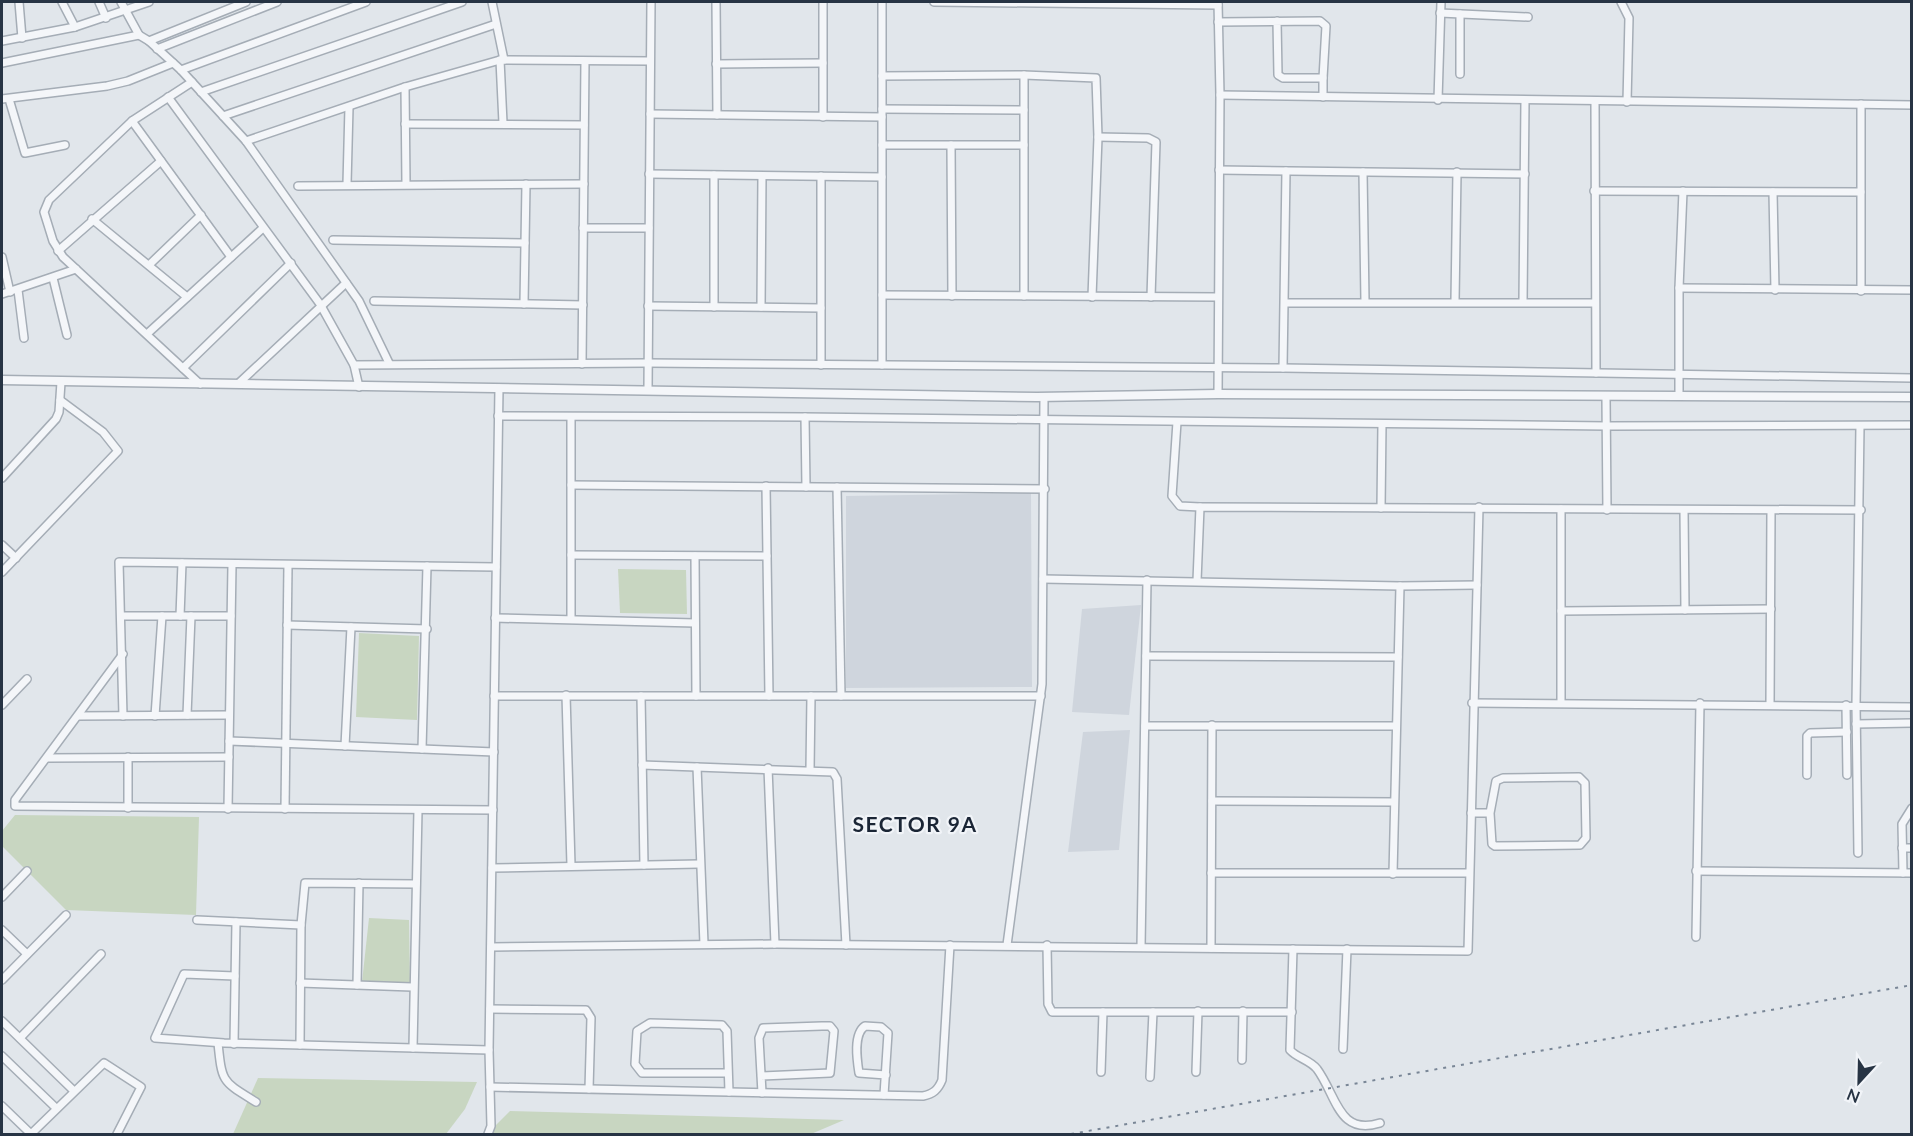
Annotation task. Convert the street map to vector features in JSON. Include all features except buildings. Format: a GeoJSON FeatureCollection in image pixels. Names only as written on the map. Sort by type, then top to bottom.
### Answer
{"type":"FeatureCollection","features":[{"type":"Feature","properties":{"kind":"street"},"geometry":{"type":"LineString","coordinates":[[19,2],[22,38]]}},
{"type":"Feature","properties":{"kind":"street"},"geometry":{"type":"LineString","coordinates":[[62,2],[75,27]]}},
{"type":"Feature","properties":{"kind":"street"},"geometry":{"type":"LineString","coordinates":[[99,2],[106,18]]}},
{"type":"Feature","properties":{"kind":"street"},"geometry":{"type":"LineString","coordinates":[[121,2],[140,35],[181,70],[246,141],[359,301],[388,363]]}},
{"type":"Feature","properties":{"kind":"street"},"geometry":{"type":"LineString","coordinates":[[2,41],[75,27],[149,2]]}},
{"type":"Feature","properties":{"kind":"street"},"geometry":{"type":"LineString","coordinates":[[149,41],[246,2]]}},
{"type":"Feature","properties":{"kind":"street"},"geometry":{"type":"LineString","coordinates":[[157,49],[277,2]]}},
{"type":"Feature","properties":{"kind":"street"},"geometry":{"type":"LineString","coordinates":[[181,70],[366,2]]}},
{"type":"Feature","properties":{"kind":"street"},"geometry":{"type":"LineString","coordinates":[[201,92],[462,2]]}},
{"type":"Feature","properties":{"kind":"street"},"geometry":{"type":"LineString","coordinates":[[492,2],[502,60],[503,123]]}},
{"type":"Feature","properties":{"kind":"street"},"geometry":{"type":"LineString","coordinates":[[648,389],[651,2]]}},
{"type":"Feature","properties":{"kind":"street"},"geometry":{"type":"LineString","coordinates":[[716,2],[717,115]]}},
{"type":"Feature","properties":{"kind":"street"},"geometry":{"type":"LineString","coordinates":[[823,2],[823,117]]}},
{"type":"Feature","properties":{"kind":"street"},"geometry":{"type":"LineString","coordinates":[[882,2],[882,365]]}},
{"type":"Feature","properties":{"kind":"street"},"geometry":{"type":"LineString","coordinates":[[934,2],[1218,3],[1220,95],[1218,394]]}},
{"type":"Feature","properties":{"kind":"street"},"geometry":{"type":"LineString","coordinates":[[1438,100],[1440,2]]}},
{"type":"Feature","properties":{"kind":"street"},"geometry":{"type":"LineString","coordinates":[[1621,2],[1629,18],[1627,102]]}},
{"type":"Feature","properties":{"kind":"street"},"geometry":{"type":"LineString","coordinates":[[1440,13],[1528,17]]}},
{"type":"Feature","properties":{"kind":"street"},"geometry":{"type":"LineString","coordinates":[[1460,14],[1460,74]]}},
{"type":"Feature","properties":{"kind":"street"},"geometry":{"type":"LineString","coordinates":[[1277,21],[1278,75],[1282,78],[1323,78]]}},
{"type":"Feature","properties":{"kind":"street"},"geometry":{"type":"LineString","coordinates":[[1218,22],[1323,22],[1326,26],[1323,97]]}},
{"type":"Feature","properties":{"kind":"street"},"geometry":{"type":"LineString","coordinates":[[223,116],[496,24]]}},
{"type":"Feature","properties":{"kind":"street"},"geometry":{"type":"LineString","coordinates":[[2,63],[140,35]]}},
{"type":"Feature","properties":{"kind":"street"},"geometry":{"type":"LineString","coordinates":[[246,141],[405,87],[502,60],[650,61]]}},
{"type":"Feature","properties":{"kind":"street"},"geometry":{"type":"LineString","coordinates":[[582,364],[585,61]]}},
{"type":"Feature","properties":{"kind":"street"},"geometry":{"type":"LineString","coordinates":[[65,145],[25,153],[5,99],[107,86],[128,81],[173,63]]}},
{"type":"Feature","properties":{"kind":"street"},"geometry":{"type":"LineString","coordinates":[[716,64],[823,63]]}},
{"type":"Feature","properties":{"kind":"street"},"geometry":{"type":"LineString","coordinates":[[882,76],[1024,75],[1096,78],[1098,137],[1092,297]]}},
{"type":"Feature","properties":{"kind":"street"},"geometry":{"type":"LineString","coordinates":[[1024,75],[1024,296]]}},
{"type":"Feature","properties":{"kind":"street"},"geometry":{"type":"LineString","coordinates":[[192,82],[132,121],[45,206],[45,217],[58,251],[201,384]]}},
{"type":"Feature","properties":{"kind":"street"},"geometry":{"type":"LineString","coordinates":[[405,87],[406,184]]}},
{"type":"Feature","properties":{"kind":"street"},"geometry":{"type":"LineString","coordinates":[[1220,95],[1438,100],[1911,105]]}},
{"type":"Feature","properties":{"kind":"street"},"geometry":{"type":"LineString","coordinates":[[168,97],[320,304],[354,365],[359,387]]}},
{"type":"Feature","properties":{"kind":"street"},"geometry":{"type":"LineString","coordinates":[[1522,302],[1524,101]]}},
{"type":"Feature","properties":{"kind":"street"},"geometry":{"type":"LineString","coordinates":[[1595,101],[1596,373]]}},
{"type":"Feature","properties":{"kind":"street"},"geometry":{"type":"LineString","coordinates":[[1861,104],[1861,291]]}},
{"type":"Feature","properties":{"kind":"street"},"geometry":{"type":"LineString","coordinates":[[347,184],[349,107]]}},
{"type":"Feature","properties":{"kind":"street"},"geometry":{"type":"LineString","coordinates":[[882,109],[1024,110]]}},
{"type":"Feature","properties":{"kind":"street"},"geometry":{"type":"LineString","coordinates":[[650,114],[882,117]]}},
{"type":"Feature","properties":{"kind":"street"},"geometry":{"type":"LineString","coordinates":[[132,121],[231,257]]}},
{"type":"Feature","properties":{"kind":"street"},"geometry":{"type":"LineString","coordinates":[[405,124],[584,124]]}},
{"type":"Feature","properties":{"kind":"street"},"geometry":{"type":"LineString","coordinates":[[1098,137],[1148,138],[1156,142],[1151,297]]}},
{"type":"Feature","properties":{"kind":"street"},"geometry":{"type":"LineString","coordinates":[[882,145],[1024,145]]}},
{"type":"Feature","properties":{"kind":"street"},"geometry":{"type":"LineString","coordinates":[[951,145],[952,296]]}},
{"type":"Feature","properties":{"kind":"street"},"geometry":{"type":"LineString","coordinates":[[58,251],[161,161]]}},
{"type":"Feature","properties":{"kind":"street"},"geometry":{"type":"LineString","coordinates":[[1220,170],[1525,174]]}},
{"type":"Feature","properties":{"kind":"street"},"geometry":{"type":"LineString","coordinates":[[1283,368],[1286,171]]}},
{"type":"Feature","properties":{"kind":"street"},"geometry":{"type":"LineString","coordinates":[[1363,172],[1365,301]]}},
{"type":"Feature","properties":{"kind":"street"},"geometry":{"type":"LineString","coordinates":[[1455,301],[1457,172]]}},
{"type":"Feature","properties":{"kind":"street"},"geometry":{"type":"LineString","coordinates":[[649,174],[882,177]]}},
{"type":"Feature","properties":{"kind":"street"},"geometry":{"type":"LineString","coordinates":[[714,175],[714,307]]}},
{"type":"Feature","properties":{"kind":"street"},"geometry":{"type":"LineString","coordinates":[[761,307],[762,176]]}},
{"type":"Feature","properties":{"kind":"street"},"geometry":{"type":"LineString","coordinates":[[821,365],[822,176]]}},
{"type":"Feature","properties":{"kind":"street"},"geometry":{"type":"LineString","coordinates":[[524,304],[526,184]]}},
{"type":"Feature","properties":{"kind":"street"},"geometry":{"type":"LineString","coordinates":[[298,186],[584,184]]}},
{"type":"Feature","properties":{"kind":"street"},"geometry":{"type":"LineString","coordinates":[[1594,191],[1861,192]]}},
{"type":"Feature","properties":{"kind":"street"},"geometry":{"type":"LineString","coordinates":[[1679,396],[1679,288],[1683,192]]}},
{"type":"Feature","properties":{"kind":"street"},"geometry":{"type":"LineString","coordinates":[[1773,192],[1775,290]]}},
{"type":"Feature","properties":{"kind":"street"},"geometry":{"type":"LineString","coordinates":[[149,266],[201,215]]}},
{"type":"Feature","properties":{"kind":"street"},"geometry":{"type":"LineString","coordinates":[[92,219],[187,297]]}},
{"type":"Feature","properties":{"kind":"street"},"geometry":{"type":"LineString","coordinates":[[147,334],[263,228]]}},
{"type":"Feature","properties":{"kind":"street"},"geometry":{"type":"LineString","coordinates":[[583,228],[648,228]]}},
{"type":"Feature","properties":{"kind":"street"},"geometry":{"type":"LineString","coordinates":[[333,240],[525,243]]}},
{"type":"Feature","properties":{"kind":"street"},"geometry":{"type":"LineString","coordinates":[[2,257],[6,293],[76,269]]}},
{"type":"Feature","properties":{"kind":"street"},"geometry":{"type":"LineString","coordinates":[[183,368],[291,263]]}},
{"type":"Feature","properties":{"kind":"street"},"geometry":{"type":"LineString","coordinates":[[53,278],[67,335]]}},
{"type":"Feature","properties":{"kind":"street"},"geometry":{"type":"LineString","coordinates":[[239,383],[320,304],[346,283]]}},
{"type":"Feature","properties":{"kind":"street"},"geometry":{"type":"LineString","coordinates":[[1679,288],[1911,290]]}},
{"type":"Feature","properties":{"kind":"street"},"geometry":{"type":"LineString","coordinates":[[18,290],[24,338]]}},
{"type":"Feature","properties":{"kind":"street"},"geometry":{"type":"LineString","coordinates":[[882,295],[1218,297]]}},
{"type":"Feature","properties":{"kind":"street"},"geometry":{"type":"LineString","coordinates":[[374,301],[583,305]]}},
{"type":"Feature","properties":{"kind":"street"},"geometry":{"type":"LineString","coordinates":[[1285,303],[1455,301],[1594,303]]}},
{"type":"Feature","properties":{"kind":"street"},"geometry":{"type":"LineString","coordinates":[[648,306],[821,308]]}},
{"type":"Feature","properties":{"kind":"street"},"geometry":{"type":"LineString","coordinates":[[354,365],[647,363],[1283,368],[1911,378]]}},
{"type":"Feature","properties":{"kind":"street"},"geometry":{"type":"LineString","coordinates":[[2,380],[1044,397],[1218,394],[1606,398],[1911,397]]}},
{"type":"Feature","properties":{"kind":"street"},"geometry":{"type":"LineString","coordinates":[[2,478],[56,419],[61,382]]}},
{"type":"Feature","properties":{"kind":"street"},"geometry":{"type":"LineString","coordinates":[[488,1134],[491,1126],[489,1050],[499,388]]}},
{"type":"Feature","properties":{"kind":"street"},"geometry":{"type":"LineString","coordinates":[[1007,945],[1041,696],[1045,489],[1044,397]]}},
{"type":"Feature","properties":{"kind":"street"},"geometry":{"type":"LineString","coordinates":[[1606,398],[1607,510]]}},
{"type":"Feature","properties":{"kind":"street"},"geometry":{"type":"LineString","coordinates":[[2,572],[118,451],[103,432],[60,399]]}},
{"type":"Feature","properties":{"kind":"street"},"geometry":{"type":"LineString","coordinates":[[498,417],[806,417],[1606,426],[1911,425]]}},
{"type":"Feature","properties":{"kind":"street"},"geometry":{"type":"LineString","coordinates":[[571,417],[571,620]]}},
{"type":"Feature","properties":{"kind":"street"},"geometry":{"type":"LineString","coordinates":[[806,417],[806,487]]}},
{"type":"Feature","properties":{"kind":"street"},"geometry":{"type":"LineString","coordinates":[[1176,422],[1172,496],[1180,506],[1860,510]]}},
{"type":"Feature","properties":{"kind":"street"},"geometry":{"type":"LineString","coordinates":[[1381,508],[1382,424]]}},
{"type":"Feature","properties":{"kind":"street"},"geometry":{"type":"LineString","coordinates":[[1858,853],[1856,705],[1860,426]]}},
{"type":"Feature","properties":{"kind":"street"},"geometry":{"type":"LineString","coordinates":[[571,485],[1045,489]]}},
{"type":"Feature","properties":{"kind":"street"},"geometry":{"type":"LineString","coordinates":[[766,486],[769,696]]}},
{"type":"Feature","properties":{"kind":"street"},"geometry":{"type":"LineString","coordinates":[[837,487],[841,696]]}},
{"type":"Feature","properties":{"kind":"street"},"geometry":{"type":"LineString","coordinates":[[1197,581],[1200,507]]}},
{"type":"Feature","properties":{"kind":"street"},"geometry":{"type":"LineString","coordinates":[[491,947],[704,944],[1047,945],[1468,951],[1479,507]]}},
{"type":"Feature","properties":{"kind":"street"},"geometry":{"type":"LineString","coordinates":[[1561,509],[1561,704]]}},
{"type":"Feature","properties":{"kind":"street"},"geometry":{"type":"LineString","coordinates":[[1684,510],[1685,610]]}},
{"type":"Feature","properties":{"kind":"street"},"geometry":{"type":"LineString","coordinates":[[1770,705],[1771,511]]}},
{"type":"Feature","properties":{"kind":"street"},"geometry":{"type":"LineString","coordinates":[[2,545],[16,558]]}},
{"type":"Feature","properties":{"kind":"street"},"geometry":{"type":"LineString","coordinates":[[571,555],[767,556]]}},
{"type":"Feature","properties":{"kind":"street"},"geometry":{"type":"LineString","coordinates":[[695,556],[696,696]]}},
{"type":"Feature","properties":{"kind":"street"},"geometry":{"type":"LineString","coordinates":[[123,716],[119,562],[496,567]]}},
{"type":"Feature","properties":{"kind":"street"},"geometry":{"type":"LineString","coordinates":[[180,616],[182,563]]}},
{"type":"Feature","properties":{"kind":"street"},"geometry":{"type":"LineString","coordinates":[[228,808],[232,565]]}},
{"type":"Feature","properties":{"kind":"street"},"geometry":{"type":"LineString","coordinates":[[285,809],[288,565]]}},
{"type":"Feature","properties":{"kind":"street"},"geometry":{"type":"LineString","coordinates":[[422,749],[427,566]]}},
{"type":"Feature","properties":{"kind":"street"},"geometry":{"type":"LineString","coordinates":[[1043,579],[1400,586],[1477,585]]}},
{"type":"Feature","properties":{"kind":"street"},"geometry":{"type":"LineString","coordinates":[[1141,947],[1148,580]]}},
{"type":"Feature","properties":{"kind":"street"},"geometry":{"type":"LineString","coordinates":[[1393,874],[1400,586]]}},
{"type":"Feature","properties":{"kind":"street"},"geometry":{"type":"LineString","coordinates":[[1561,611],[1771,609]]}},
{"type":"Feature","properties":{"kind":"street"},"geometry":{"type":"LineString","coordinates":[[121,616],[231,616]]}},
{"type":"Feature","properties":{"kind":"street"},"geometry":{"type":"LineString","coordinates":[[155,716],[162,616]]}},
{"type":"Feature","properties":{"kind":"street"},"geometry":{"type":"LineString","coordinates":[[187,715],[191,616]]}},
{"type":"Feature","properties":{"kind":"street"},"geometry":{"type":"LineString","coordinates":[[495,618],[696,623]]}},
{"type":"Feature","properties":{"kind":"street"},"geometry":{"type":"LineString","coordinates":[[287,625],[427,629]]}},
{"type":"Feature","properties":{"kind":"street"},"geometry":{"type":"LineString","coordinates":[[345,746],[351,627]]}},
{"type":"Feature","properties":{"kind":"street"},"geometry":{"type":"LineString","coordinates":[[123,654],[15,800],[15,806],[493,810]]}},
{"type":"Feature","properties":{"kind":"street"},"geometry":{"type":"LineString","coordinates":[[1146,656],[1398,657]]}},
{"type":"Feature","properties":{"kind":"street"},"geometry":{"type":"LineString","coordinates":[[2,705],[27,679]]}},
{"type":"Feature","properties":{"kind":"street"},"geometry":{"type":"LineString","coordinates":[[494,696],[566,694],[1041,696]]}},
{"type":"Feature","properties":{"kind":"street"},"geometry":{"type":"LineString","coordinates":[[566,694],[572,865]]}},
{"type":"Feature","properties":{"kind":"street"},"geometry":{"type":"LineString","coordinates":[[641,696],[644,865]]}},
{"type":"Feature","properties":{"kind":"street"},"geometry":{"type":"LineString","coordinates":[[810,770],[811,696]]}},
{"type":"Feature","properties":{"kind":"street"},"geometry":{"type":"LineString","coordinates":[[1473,703],[1700,703],[1911,707]]}},
{"type":"Feature","properties":{"kind":"street"},"geometry":{"type":"LineString","coordinates":[[1696,937],[1700,703]]}},
{"type":"Feature","properties":{"kind":"street"},"geometry":{"type":"LineString","coordinates":[[1846,705],[1847,775]]}},
{"type":"Feature","properties":{"kind":"street"},"geometry":{"type":"LineString","coordinates":[[78,716],[229,715]]}},
{"type":"Feature","properties":{"kind":"street"},"geometry":{"type":"LineString","coordinates":[[1856,724],[1911,723]]}},
{"type":"Feature","properties":{"kind":"street"},"geometry":{"type":"LineString","coordinates":[[1211,948],[1212,725]]}},
{"type":"Feature","properties":{"kind":"street"},"geometry":{"type":"LineString","coordinates":[[1145,726],[1396,726]]}},
{"type":"Feature","properties":{"kind":"street"},"geometry":{"type":"LineString","coordinates":[[1807,775],[1810,733],[1847,732]]}},
{"type":"Feature","properties":{"kind":"street"},"geometry":{"type":"LineString","coordinates":[[229,741],[494,752]]}},
{"type":"Feature","properties":{"kind":"street"},"geometry":{"type":"LineString","coordinates":[[48,758],[229,757]]}},
{"type":"Feature","properties":{"kind":"street"},"geometry":{"type":"LineString","coordinates":[[128,758],[128,808]]}},
{"type":"Feature","properties":{"kind":"street"},"geometry":{"type":"LineString","coordinates":[[642,765],[833,772],[837,779],[846,945]]}},
{"type":"Feature","properties":{"kind":"street"},"geometry":{"type":"LineString","coordinates":[[697,767],[699,864],[704,944]]}},
{"type":"Feature","properties":{"kind":"street"},"geometry":{"type":"LineString","coordinates":[[768,768],[775,944]]}},
{"type":"Feature","properties":{"kind":"street"},"geometry":{"type":"LineString","coordinates":[[1579,777],[1585,783],[1586,838],[1580,845],[1495,846],[1492,844],[1490,813],[1493,786],[1496,780],[1579,777]]}},
{"type":"Feature","properties":{"kind":"street"},"geometry":{"type":"LineString","coordinates":[[1212,801],[1394,802]]}},
{"type":"Feature","properties":{"kind":"street"},"geometry":{"type":"LineString","coordinates":[[1696,871],[1907,873],[1902,848],[1902,824],[1911,808]]}},
{"type":"Feature","properties":{"kind":"street"},"geometry":{"type":"LineString","coordinates":[[413,1048],[412,987],[418,810]]}},
{"type":"Feature","properties":{"kind":"street"},"geometry":{"type":"LineString","coordinates":[[1471,813],[1490,813]]}},
{"type":"Feature","properties":{"kind":"street"},"geometry":{"type":"LineString","coordinates":[[1902,848],[1911,848]]}},
{"type":"Feature","properties":{"kind":"street"},"geometry":{"type":"LineString","coordinates":[[492,868],[699,864]]}},
{"type":"Feature","properties":{"kind":"street"},"geometry":{"type":"LineString","coordinates":[[2,897],[27,872]]}},
{"type":"Feature","properties":{"kind":"street"},"geometry":{"type":"LineString","coordinates":[[1211,873],[1470,873]]}},
{"type":"Feature","properties":{"kind":"street"},"geometry":{"type":"LineString","coordinates":[[300,1045],[301,925],[305,883],[416,884]]}},
{"type":"Feature","properties":{"kind":"street"},"geometry":{"type":"LineString","coordinates":[[357,985],[359,883]]}},
{"type":"Feature","properties":{"kind":"street"},"geometry":{"type":"LineString","coordinates":[[2,980],[66,915]]}},
{"type":"Feature","properties":{"kind":"street"},"geometry":{"type":"LineString","coordinates":[[197,920],[301,925]]}},
{"type":"Feature","properties":{"kind":"street"},"geometry":{"type":"LineString","coordinates":[[234,1044],[236,922]]}},
{"type":"Feature","properties":{"kind":"street"},"geometry":{"type":"LineString","coordinates":[[2,930],[27,954]]}},
{"type":"Feature","properties":{"kind":"street"},"geometry":{"type":"LineString","coordinates":[[490,1087],[923,1096],[939,1088],[942,1080],[950,945]]}},
{"type":"Feature","properties":{"kind":"street"},"geometry":{"type":"LineString","coordinates":[[1047,945],[1050,1009],[1057,1013],[1292,1012]]}},
{"type":"Feature","properties":{"kind":"street"},"geometry":{"type":"LineString","coordinates":[[1293,949],[1291,1052],[1316,1068],[1349,1123],[1358,1127],[1380,1123]]}},
{"type":"Feature","properties":{"kind":"street"},"geometry":{"type":"LineString","coordinates":[[1343,1049],[1347,949]]}},
{"type":"Feature","properties":{"kind":"street"},"geometry":{"type":"LineString","coordinates":[[20,1038],[101,954]]}},
{"type":"Feature","properties":{"kind":"street"},"geometry":{"type":"LineString","coordinates":[[235,976],[184,974],[154,1036],[159,1040],[234,1044],[489,1050]]}},
{"type":"Feature","properties":{"kind":"street"},"geometry":{"type":"LineString","coordinates":[[300,984],[412,987]]}},
{"type":"Feature","properties":{"kind":"street"},"geometry":{"type":"LineString","coordinates":[[490,1009],[586,1010],[591,1018],[589,1089]]}},
{"type":"Feature","properties":{"kind":"street"},"geometry":{"type":"LineString","coordinates":[[1196,1071],[1198,1011]]}},
{"type":"Feature","properties":{"kind":"street"},"geometry":{"type":"LineString","coordinates":[[1242,1060],[1243,1011]]}},
{"type":"Feature","properties":{"kind":"street"},"geometry":{"type":"LineString","coordinates":[[1101,1072],[1103,1012]]}},
{"type":"Feature","properties":{"kind":"street"},"geometry":{"type":"LineString","coordinates":[[1150,1077],[1153,1012]]}},
{"type":"Feature","properties":{"kind":"street"},"geometry":{"type":"LineString","coordinates":[[2,1021],[74,1091]]}},
{"type":"Feature","properties":{"kind":"street"},"geometry":{"type":"LineString","coordinates":[[728,1073],[642,1073],[635,1064],[637,1031],[650,1023],[722,1024],[727,1031],[729,1092]]}},
{"type":"Feature","properties":{"kind":"street"},"geometry":{"type":"LineString","coordinates":[[761,1076],[830,1073],[834,1031],[830,1026],[763,1028],[759,1038],[761,1076],[762,1093]]}},
{"type":"Feature","properties":{"kind":"street"},"geometry":{"type":"LineString","coordinates":[[884,1095],[886,1075],[888,1033],[881,1027],[865,1026],[859,1031],[858,1038],[859,1073],[886,1075]]}},
{"type":"Feature","properties":{"kind":"street"},"geometry":{"type":"LineString","coordinates":[[218,1043],[222,1076],[229,1085],[256,1102]]}},
{"type":"Feature","properties":{"kind":"street"},"geometry":{"type":"LineString","coordinates":[[2,1056],[56,1108]]}},
{"type":"Feature","properties":{"kind":"street"},"geometry":{"type":"LineString","coordinates":[[2,1106],[31,1134],[104,1063],[141,1087],[117,1134]]}},
{"type":"Feature","properties":{"kind":"shaded area"},"geometry":{"type":"Polygon","coordinates":[[[1031,493],[1032,687],[846,688],[846,496],[1031,493]]]}},
{"type":"Feature","properties":{"kind":"shaded area"},"geometry":{"type":"Polygon","coordinates":[[[1141,605],[1129,715],[1072,712],[1082,609],[1141,605]]]}},
{"type":"Feature","properties":{"kind":"shaded area"},"geometry":{"type":"Polygon","coordinates":[[[1130,730],[1119,850],[1068,852],[1083,732],[1130,730]]]}},
{"type":"Feature","properties":{"kind":"green space"},"geometry":{"type":"Polygon","coordinates":[[[618,569],[686,570],[687,614],[620,613],[618,569]]]}},
{"type":"Feature","properties":{"kind":"green space"},"geometry":{"type":"Polygon","coordinates":[[[359,633],[419,636],[417,720],[356,717],[359,633]]]}},
{"type":"Feature","properties":{"kind":"green space"},"geometry":{"type":"Polygon","coordinates":[[[15,815],[199,817],[196,915],[66,910],[2,846],[2,831],[15,815]]]}},
{"type":"Feature","properties":{"kind":"green space"},"geometry":{"type":"Polygon","coordinates":[[[369,918],[409,920],[410,983],[362,982],[369,918]]]}},
{"type":"Feature","properties":{"kind":"green space"},"geometry":{"type":"Polygon","coordinates":[[[258,1078],[477,1082],[465,1109],[446,1134],[233,1134],[258,1078]]]}},
{"type":"Feature","properties":{"kind":"green space"},"geometry":{"type":"Polygon","coordinates":[[[510,1111],[844,1120],[811,1134],[487,1134],[510,1111]]]}},
{"type":"Feature","properties":{"kind":"railway"},"geometry":{"type":"LineString","coordinates":[[1071,1134],[1912,985]]}},
{"type":"Feature","properties":{"kind":"district","name":"SECTOR 9A"},"geometry":{"type":"Point","coordinates":[915,823]}}]}
